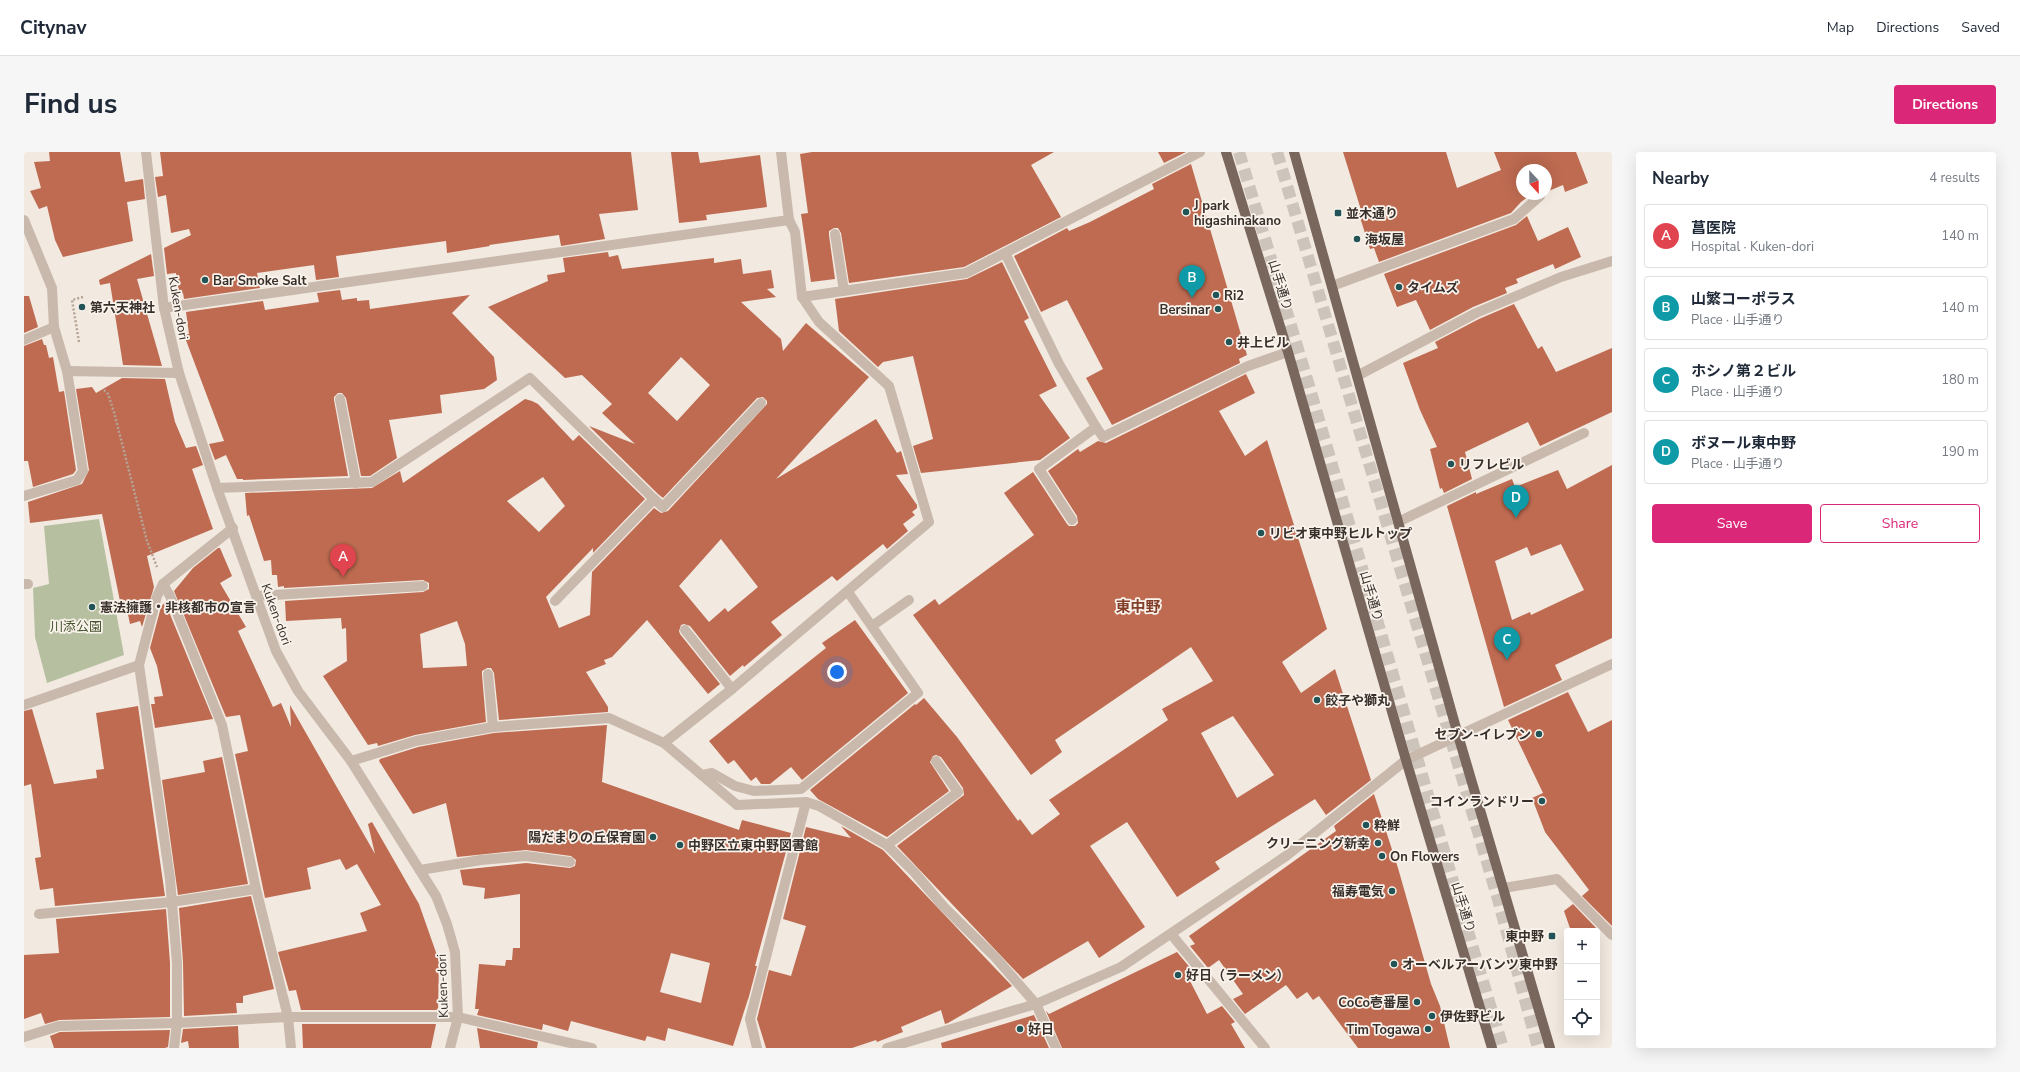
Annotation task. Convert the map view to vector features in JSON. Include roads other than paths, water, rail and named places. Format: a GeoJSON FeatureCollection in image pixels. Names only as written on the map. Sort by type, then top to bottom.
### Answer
{"type":"FeatureCollection","features":[{"type":"Feature","properties":{"kind":"main road","name":"山手通り"},"geometry":{"type":"LineString","coordinates":[[1226,152],[1288,352],[1406,760],[1492,1048]]}},
{"type":"Feature","properties":{"kind":"main road"},"geometry":{"type":"LineString","coordinates":[[1294,152],[1458,735],[1550,1048]]}},
{"type":"Feature","properties":{"kind":"street","name":"Kuken-dori"},"geometry":{"type":"LineString","coordinates":[[146,152],[164,308],[179,373],[217,488],[233,528],[276,651],[298,691],[351,762],[436,896],[447,924],[455,952],[458,1016],[450,1048]]}},
{"type":"Feature","properties":{"kind":"street"},"geometry":{"type":"LineString","coordinates":[[664,742],[732,689],[929,522],[889,386],[819,322],[802,297],[795,232],[789,220],[781,152]]}},
{"type":"Feature","properties":{"kind":"street"},"geometry":{"type":"LineString","coordinates":[[802,297],[966,273],[1200,152]]}},
{"type":"Feature","properties":{"kind":"street"},"geometry":{"type":"LineString","coordinates":[[1332,286],[1514,219],[1535,200]]}},
{"type":"Feature","properties":{"kind":"street"},"geometry":{"type":"LineString","coordinates":[[24,220],[52,288],[54,327],[67,371],[83,471],[77,480],[24,496]]}},
{"type":"Feature","properties":{"kind":"street"},"geometry":{"type":"LineString","coordinates":[[164,308],[789,220]]}},
{"type":"Feature","properties":{"kind":"street"},"geometry":{"type":"LineString","coordinates":[[836,234],[844,291]]}},
{"type":"Feature","properties":{"kind":"street"},"geometry":{"type":"LineString","coordinates":[[1005,253],[1059,364],[1096,427],[1104,437],[1248,366],[1288,352]]}},
{"type":"Feature","properties":{"kind":"street"},"geometry":{"type":"LineString","coordinates":[[1357,376],[1476,313],[1561,277],[1612,261]]}},
{"type":"Feature","properties":{"kind":"street"},"geometry":{"type":"LineString","coordinates":[[24,340],[54,327]]}},
{"type":"Feature","properties":{"kind":"street"},"geometry":{"type":"LineString","coordinates":[[67,371],[179,373]]}},
{"type":"Feature","properties":{"kind":"street"},"geometry":{"type":"LineString","coordinates":[[217,488],[372,482],[530,378],[663,507],[761,403]]}},
{"type":"Feature","properties":{"kind":"street"},"geometry":{"type":"LineString","coordinates":[[340,399],[356,483]]}},
{"type":"Feature","properties":{"kind":"street"},"geometry":{"type":"LineString","coordinates":[[1072,520],[1040,469],[1096,427]]}},
{"type":"Feature","properties":{"kind":"street"},"geometry":{"type":"LineString","coordinates":[[1398,522],[1584,433]]}},
{"type":"Feature","properties":{"kind":"street"},"geometry":{"type":"LineString","coordinates":[[555,601],[654,499]]}},
{"type":"Feature","properties":{"kind":"street"},"geometry":{"type":"LineString","coordinates":[[174,1048],[177,1023],[177,963],[170,879],[139,665],[157,596],[164,584],[233,528]]}},
{"type":"Feature","properties":{"kind":"street"},"geometry":{"type":"LineString","coordinates":[[164,584],[222,725],[256,888],[288,1017],[291,1048]]}},
{"type":"Feature","properties":{"kind":"street"},"geometry":{"type":"LineString","coordinates":[[257,596],[424,586]]}},
{"type":"Feature","properties":{"kind":"street"},"geometry":{"type":"LineString","coordinates":[[702,776],[712,773],[735,786],[754,791],[801,788],[918,693],[848,592]]}},
{"type":"Feature","properties":{"kind":"street"},"geometry":{"type":"LineString","coordinates":[[872,626],[909,600]]}},
{"type":"Feature","properties":{"kind":"street"},"geometry":{"type":"LineString","coordinates":[[685,630],[732,689]]}},
{"type":"Feature","properties":{"kind":"street"},"geometry":{"type":"LineString","coordinates":[[887,1048],[1036,1004],[1121,966],[1286,856],[1406,760],[1612,664]]}},
{"type":"Feature","properties":{"kind":"street"},"geometry":{"type":"LineString","coordinates":[[24,705],[139,665]]}},
{"type":"Feature","properties":{"kind":"street"},"geometry":{"type":"LineString","coordinates":[[488,674],[493,727]]}},
{"type":"Feature","properties":{"kind":"street"},"geometry":{"type":"LineString","coordinates":[[351,762],[416,740],[493,727],[609,718],[664,742],[737,805],[806,802],[819,806],[887,845],[914,872],[944,907],[995,957],[1036,1004],[1056,1048]]}},
{"type":"Feature","properties":{"kind":"street"},"geometry":{"type":"LineString","coordinates":[[887,845],[958,792],[936,761]]}},
{"type":"Feature","properties":{"kind":"street"},"geometry":{"type":"LineString","coordinates":[[757,1048],[750,1019],[806,802]]}},
{"type":"Feature","properties":{"kind":"street"},"geometry":{"type":"LineString","coordinates":[[420,870],[481,860],[526,856],[570,862]]}},
{"type":"Feature","properties":{"kind":"street"},"geometry":{"type":"LineString","coordinates":[[1504,888],[1557,879],[1612,935]]}},
{"type":"Feature","properties":{"kind":"street"},"geometry":{"type":"LineString","coordinates":[[39,914],[172,902],[256,888]]}},
{"type":"Feature","properties":{"kind":"street"},"geometry":{"type":"LineString","coordinates":[[1171,934],[1265,1048]]}},
{"type":"Feature","properties":{"kind":"street"},"geometry":{"type":"LineString","coordinates":[[24,1037],[59,1026],[177,1023],[288,1017],[458,1016],[592,1048]]}},
{"type":"Feature","properties":{"kind":"tunnel"},"geometry":{"type":"LineString","coordinates":[[1239,152],[1503,1048]]}},
{"type":"Feature","properties":{"kind":"tunnel"},"geometry":{"type":"LineString","coordinates":[[1277,152],[1497,896],[1538,1048]]}},
{"type":"Feature","properties":{"kind":"place","name":"J park higashinakano"},"geometry":{"type":"Point","coordinates":[1186,212]}},
{"type":"Feature","properties":{"kind":"place","name":"並木通り"},"geometry":{"type":"Point","coordinates":[1338,213]}},
{"type":"Feature","properties":{"kind":"place","name":"海坂屋"},"geometry":{"type":"Point","coordinates":[1357,239]}},
{"type":"Feature","properties":{"kind":"place","name":"Bar Smoke Salt"},"geometry":{"type":"Point","coordinates":[205,280]}},
{"type":"Feature","properties":{"kind":"place","name":"タイムズ"},"geometry":{"type":"Point","coordinates":[1399,287]}},
{"type":"Feature","properties":{"kind":"place","name":"Ri2"},"geometry":{"type":"Point","coordinates":[1216,295]}},
{"type":"Feature","properties":{"kind":"place","name":"山繁コーポラス"},"geometry":{"type":"Point","coordinates":[1192,298]}},
{"type":"Feature","properties":{"kind":"place","name":"第六天神社"},"geometry":{"type":"Point","coordinates":[82,307]}},
{"type":"Feature","properties":{"kind":"place","name":"Bersinar"},"geometry":{"type":"Point","coordinates":[1218,309]}},
{"type":"Feature","properties":{"kind":"place","name":"井上ビル"},"geometry":{"type":"Point","coordinates":[1229,342]}},
{"type":"Feature","properties":{"kind":"place","name":"リフレビル"},"geometry":{"type":"Point","coordinates":[1451,464]}},
{"type":"Feature","properties":{"kind":"place","name":"ボヌール東中野"},"geometry":{"type":"Point","coordinates":[1516,518]}},
{"type":"Feature","properties":{"kind":"place","name":"リビオ東中野ヒルトップ"},"geometry":{"type":"Point","coordinates":[1261,533]}},
{"type":"Feature","properties":{"kind":"place","name":"菖医院"},"geometry":{"type":"Point","coordinates":[343,577]}},
{"type":"Feature","properties":{"kind":"place","name":"憲法擁護・非核都市の宣言"},"geometry":{"type":"Point","coordinates":[92,607]}},
{"type":"Feature","properties":{"kind":"place","name":"ホシノ第２ビル"},"geometry":{"type":"Point","coordinates":[1507,660]}},
{"type":"Feature","properties":{"kind":"place","name":"餃子や獅丸"},"geometry":{"type":"Point","coordinates":[1317,700]}},
{"type":"Feature","properties":{"kind":"place","name":"セブン-イレブン"},"geometry":{"type":"Point","coordinates":[1539,734]}},
{"type":"Feature","properties":{"kind":"place","name":"コインランドリー"},"geometry":{"type":"Point","coordinates":[1542,801]}},
{"type":"Feature","properties":{"kind":"place","name":"粋鮮"},"geometry":{"type":"Point","coordinates":[1366,825]}},
{"type":"Feature","properties":{"kind":"place","name":"陽だまりの丘保育園"},"geometry":{"type":"Point","coordinates":[653,837]}},
{"type":"Feature","properties":{"kind":"place","name":"クリーニング新幸"},"geometry":{"type":"Point","coordinates":[1378,843]}},
{"type":"Feature","properties":{"kind":"place","name":"中野区立東中野図書館"},"geometry":{"type":"Point","coordinates":[680,845]}},
{"type":"Feature","properties":{"kind":"place","name":"On Flowers"},"geometry":{"type":"Point","coordinates":[1382,856]}},
{"type":"Feature","properties":{"kind":"place","name":"福寿電気"},"geometry":{"type":"Point","coordinates":[1392,891]}},
{"type":"Feature","properties":{"kind":"place","name":"東中野"},"geometry":{"type":"Point","coordinates":[1552,936]}},
{"type":"Feature","properties":{"kind":"place","name":"オーベルアーバンツ東中野"},"geometry":{"type":"Point","coordinates":[1394,964]}},
{"type":"Feature","properties":{"kind":"place","name":"好日（ラーメン）"},"geometry":{"type":"Point","coordinates":[1178,975]}},
{"type":"Feature","properties":{"kind":"place","name":"CoCo壱番屋"},"geometry":{"type":"Point","coordinates":[1417,1002]}},
{"type":"Feature","properties":{"kind":"place","name":"伊佐野ビル"},"geometry":{"type":"Point","coordinates":[1432,1016]}},
{"type":"Feature","properties":{"kind":"place","name":"好日"},"geometry":{"type":"Point","coordinates":[1020,1029]}},
{"type":"Feature","properties":{"kind":"place","name":"Tim Togawa"},"geometry":{"type":"Point","coordinates":[1428,1029]}},
{"type":"Feature","properties":{"kind":"district","name":"東中野"},"geometry":{"type":"Point","coordinates":[1138,607]}},
{"type":"Feature","properties":{"kind":"park label","name":"川添公園"},"geometry":{"type":"Point","coordinates":[76,626]}}]}
